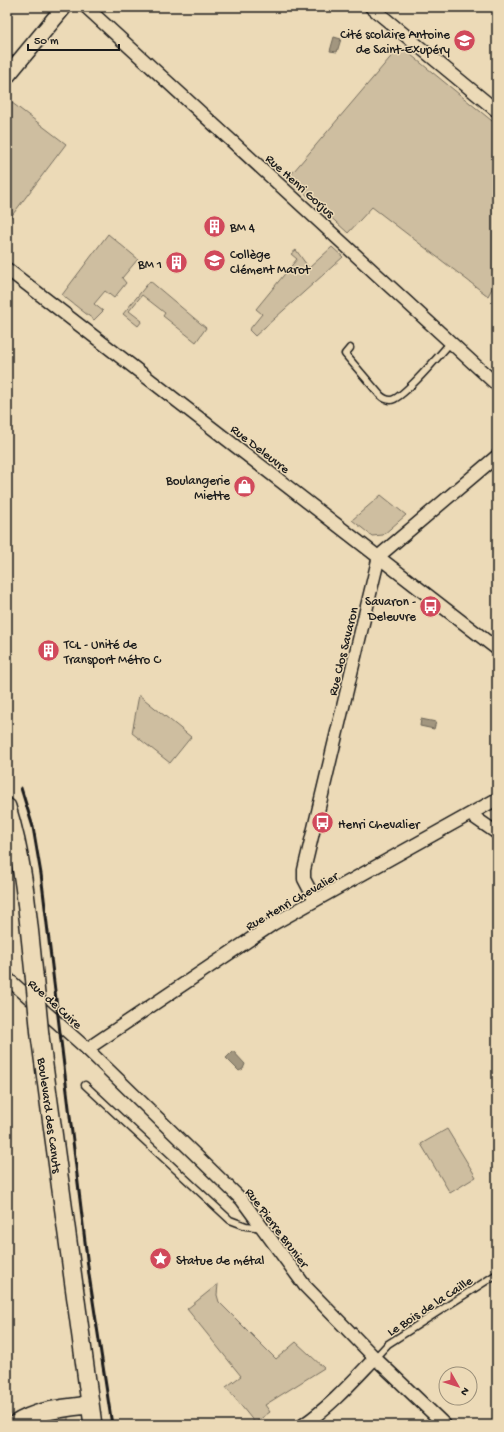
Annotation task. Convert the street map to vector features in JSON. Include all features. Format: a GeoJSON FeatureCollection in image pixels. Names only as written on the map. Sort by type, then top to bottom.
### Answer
{"type":"FeatureCollection","features":[{"type":"Feature","properties":{"kind":"main road","name":"Boulevard des Canuts"},"geometry":{"type":"LineString","coordinates":[[7,807],[16,837],[26,895],[40,1036],[89,1405],[93,1425]]}},
{"type":"Feature","properties":{"kind":"main road"},"geometry":{"type":"LineString","coordinates":[[14,1425],[41,1413],[66,1407],[89,1405]]}},
{"type":"Feature","properties":{"kind":"street"},"geometry":{"type":"LineString","coordinates":[[7,76],[64,7]]}},
{"type":"Feature","properties":{"kind":"street","name":"Rue Henri Gorjus"},"geometry":{"type":"LineString","coordinates":[[86,7],[452,341],[497,385]]}},
{"type":"Feature","properties":{"kind":"street"},"geometry":{"type":"LineString","coordinates":[[371,7],[497,111]]}},
{"type":"Feature","properties":{"kind":"street","name":"Rue Deleuvre"},"geometry":{"type":"LineString","coordinates":[[7,269],[379,556],[497,650]]}},
{"type":"Feature","properties":{"kind":"street"},"geometry":{"type":"LineString","coordinates":[[379,556],[497,456]]}},
{"type":"Feature","properties":{"kind":"street","name":"Rue Clos Savaron"},"geometry":{"type":"LineString","coordinates":[[315,900],[304,879],[304,870],[379,556]]}},
{"type":"Feature","properties":{"kind":"street","name":"Rue Henri Chevalier"},"geometry":{"type":"LineString","coordinates":[[86,1049],[273,924],[471,815],[497,799]]}},
{"type":"Feature","properties":{"kind":"street"},"geometry":{"type":"LineString","coordinates":[[471,815],[497,833]]}},
{"type":"Feature","properties":{"kind":"street","name":"Rue de Cuire"},"geometry":{"type":"LineString","coordinates":[[7,978],[86,1049]]}},
{"type":"Feature","properties":{"kind":"street","name":"Rue Pierre Brunier"},"geometry":{"type":"LineString","coordinates":[[86,1049],[242,1200],[305,1286],[375,1358],[445,1425]]}},
{"type":"Feature","properties":{"kind":"street"},"geometry":{"type":"LineString","coordinates":[[303,1425],[331,1404],[375,1358]]}},
{"type":"Feature","properties":{"kind":"lane"},"geometry":{"type":"LineString","coordinates":[[350,348],[345,354],[380,395],[384,399],[390,400],[404,392],[452,341]]}},
{"type":"Feature","properties":{"kind":"lane"},"geometry":{"type":"LineString","coordinates":[[85,1084],[230,1220],[240,1224],[263,1228]]}},
{"type":"Feature","properties":{"kind":"lane","name":"Le Bois de la Caille"},"geometry":{"type":"LineString","coordinates":[[375,1358],[388,1344],[497,1274]]}},
{"type":"Feature","properties":{"kind":"shaded area"},"geometry":{"type":"Polygon","coordinates":[[[334,37],[341,39],[337,52],[330,51],[334,37]]]}},
{"type":"Feature","properties":{"kind":"shaded area"},"geometry":{"type":"Polygon","coordinates":[[[400,46],[497,125],[497,279],[488,296],[372,207],[348,233],[288,178],[400,46]]]}},
{"type":"Feature","properties":{"kind":"shaded area"},"geometry":{"type":"Polygon","coordinates":[[[7,99],[66,144],[7,222],[7,99]]]}},
{"type":"Feature","properties":{"kind":"shaded area"},"geometry":{"type":"Polygon","coordinates":[[[108,234],[138,259],[122,278],[126,283],[114,298],[105,291],[94,304],[103,311],[94,320],[62,295],[108,234]]]}},
{"type":"Feature","properties":{"kind":"shaded area"},"geometry":{"type":"Polygon","coordinates":[[[332,247],[343,257],[255,336],[249,330],[262,314],[256,309],[297,259],[291,254],[296,250],[309,268],[332,247]]]}},
{"type":"Feature","properties":{"kind":"shaded area"},"geometry":{"type":"Polygon","coordinates":[[[150,281],[206,328],[196,342],[163,316],[165,313],[142,295],[129,311],[142,321],[138,326],[123,314],[150,281]]]}},
{"type":"Feature","properties":{"kind":"shaded area"},"geometry":{"type":"Polygon","coordinates":[[[381,495],[406,515],[383,535],[372,536],[352,520],[381,495]]]}},
{"type":"Feature","properties":{"kind":"shaded area"},"geometry":{"type":"Polygon","coordinates":[[[139,695],[191,737],[170,763],[132,733],[139,695]]]}},
{"type":"Feature","properties":{"kind":"shaded area"},"geometry":{"type":"Polygon","coordinates":[[[421,719],[436,722],[434,729],[420,726],[421,719]]]}},
{"type":"Feature","properties":{"kind":"shaded area"},"geometry":{"type":"Polygon","coordinates":[[[233,1051],[245,1064],[243,1069],[239,1071],[226,1058],[233,1051]]]}},
{"type":"Feature","properties":{"kind":"shaded area"},"geometry":{"type":"Polygon","coordinates":[[[447,1129],[476,1177],[450,1193],[421,1144],[447,1129]]]}},
{"type":"Feature","properties":{"kind":"shaded area"},"geometry":{"type":"Polygon","coordinates":[[[218,1284],[217,1295],[219,1302],[276,1359],[296,1342],[324,1368],[265,1405],[270,1412],[255,1423],[226,1387],[241,1376],[187,1309],[218,1284]]]}},
{"type":"Feature","properties":{"kind":"shaded area"},"geometry":{"type":"Polygon","coordinates":[[[68,1415],[68,1425],[41,1425],[47,1419],[68,1415]]]}},
{"type":"Feature","properties":{"kind":"railway"},"geometry":{"type":"LineString","coordinates":[[21,788],[33,827],[41,874],[89,1275],[112,1425]]}},
{"type":"Feature","properties":{"kind":"place","name":"Cité scolaire Antoine de Saint-Exupéry"},"geometry":{"type":"Point","coordinates":[465,40]}},
{"type":"Feature","properties":{"kind":"place","name":"BM 4"},"geometry":{"type":"Point","coordinates":[214,226]}},
{"type":"Feature","properties":{"kind":"place","name":"Collège Clément Marot"},"geometry":{"type":"Point","coordinates":[214,260]}},
{"type":"Feature","properties":{"kind":"place","name":"BM 1"},"geometry":{"type":"Point","coordinates":[177,263]}},
{"type":"Feature","properties":{"kind":"place","name":"Boulangerie Miette"},"geometry":{"type":"Point","coordinates":[245,486]}},
{"type":"Feature","properties":{"kind":"place","name":"Savaron - Deleuvre"},"geometry":{"type":"Point","coordinates":[431,607]}},
{"type":"Feature","properties":{"kind":"place","name":"TCL - Unité de Transport Métro C"},"geometry":{"type":"Point","coordinates":[49,650]}},
{"type":"Feature","properties":{"kind":"place","name":"Henri Chevalier"},"geometry":{"type":"Point","coordinates":[323,823]}},
{"type":"Feature","properties":{"kind":"place","name":"Statue de métal"},"geometry":{"type":"Point","coordinates":[160,1259]}}]}
